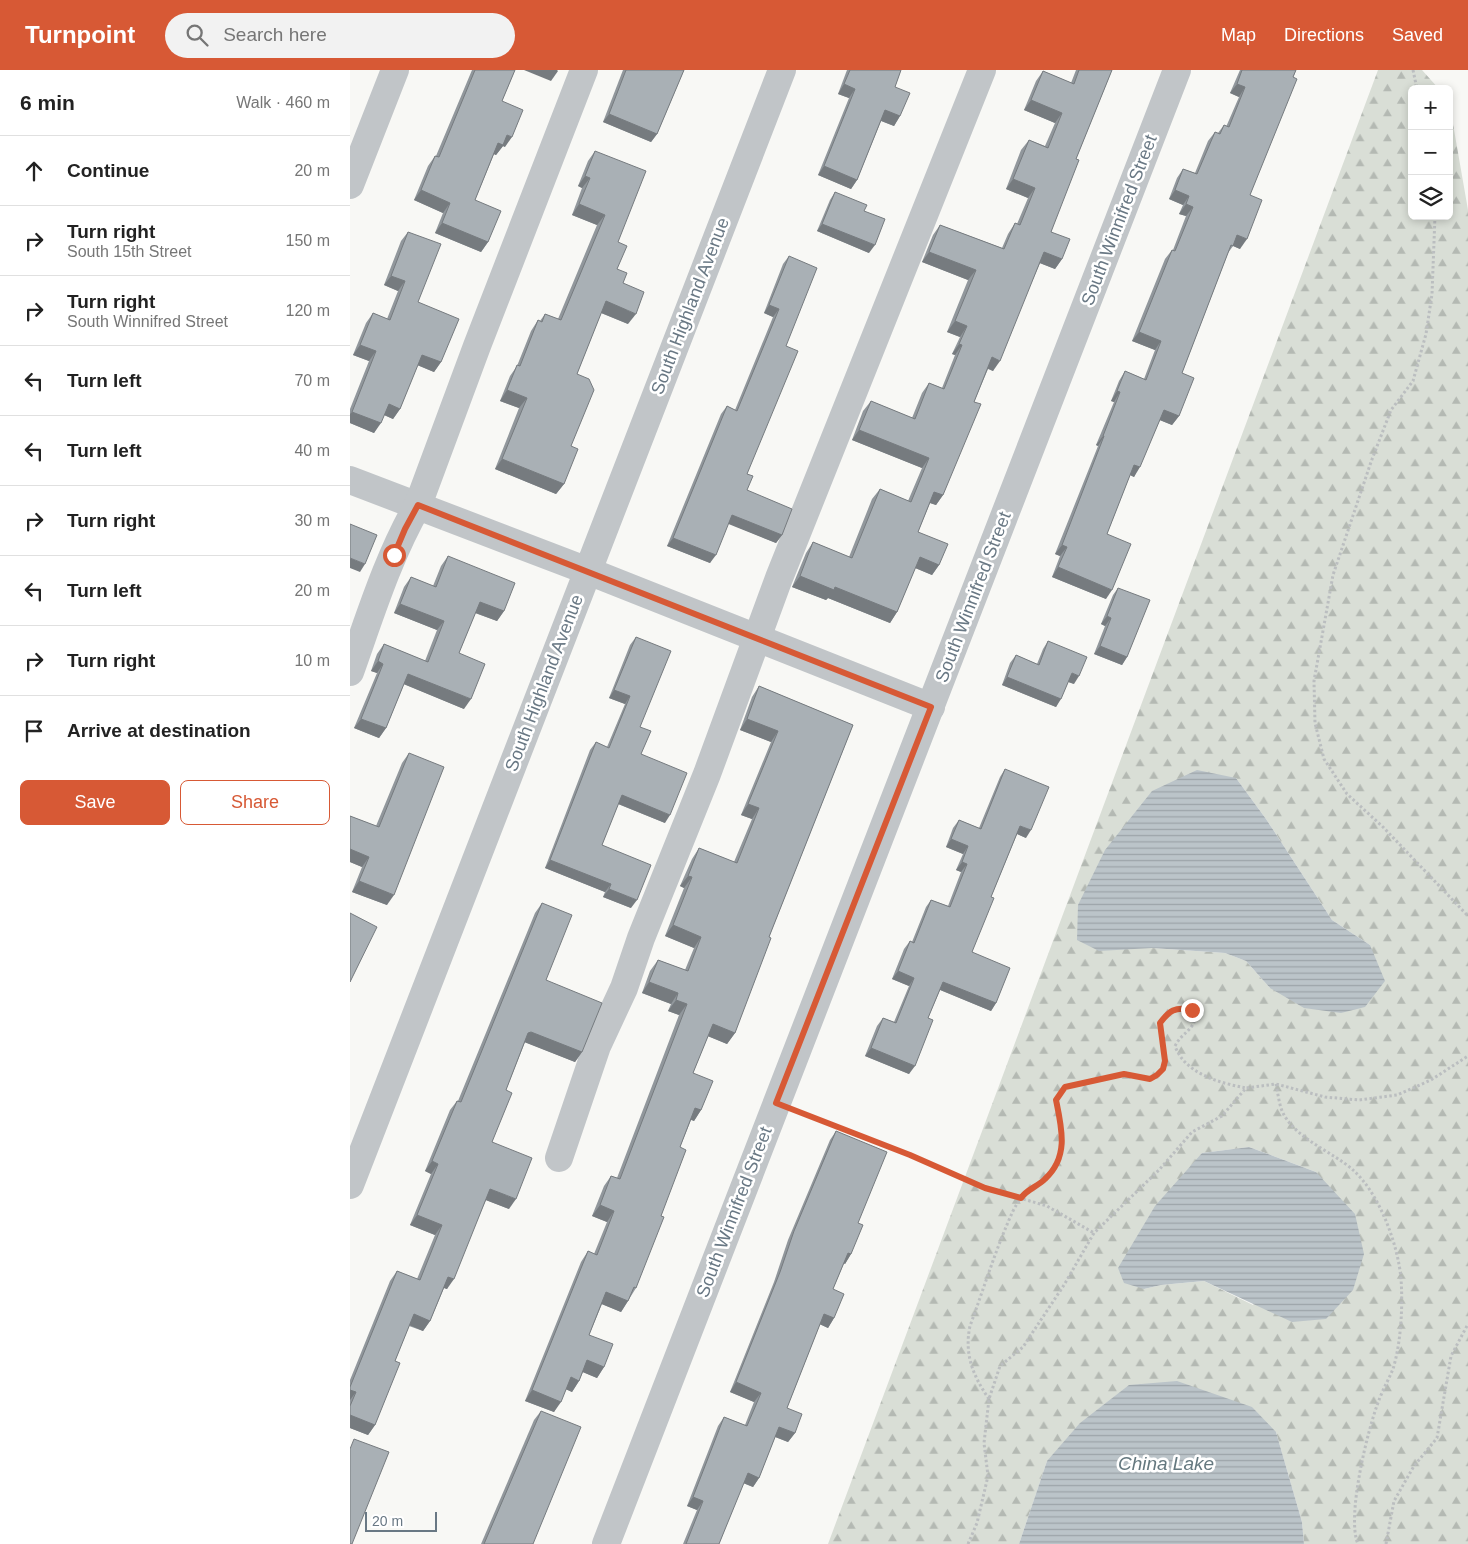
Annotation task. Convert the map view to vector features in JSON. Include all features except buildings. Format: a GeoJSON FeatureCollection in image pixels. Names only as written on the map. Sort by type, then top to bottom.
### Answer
{"type":"FeatureCollection","features":[{"type":"Feature","properties":{"kind":"street"},"geometry":{"type":"LineString","coordinates":[[350,185],[395,70]]}},
{"type":"Feature","properties":{"kind":"street"},"geometry":{"type":"LineString","coordinates":[[350,672],[398,546],[418,505],[584,70]]}},
{"type":"Feature","properties":{"kind":"street","name":"South Highland Avenue"},"geometry":{"type":"LineString","coordinates":[[350,1185],[782,70]]}},
{"type":"Feature","properties":{"kind":"street"},"geometry":{"type":"LineString","coordinates":[[559,1158],[590,1064],[624,988],[758,638],[779,578],[982,70]]}},
{"type":"Feature","properties":{"kind":"street","name":"South Winnifred Street"},"geometry":{"type":"LineString","coordinates":[[606,1544],[1177,70]]}},
{"type":"Feature","properties":{"kind":"street"},"geometry":{"type":"LineString","coordinates":[[350,480],[588,571],[931,707]]}},
{"type":"Feature","properties":{"kind":"path"},"geometry":{"type":"LineString","coordinates":[[1413,70],[1416,85]]}},
{"type":"Feature","properties":{"kind":"path"},"geometry":{"type":"LineString","coordinates":[[1434,220],[1432,294],[1426,334],[1413,381],[1391,410],[1349,521],[1336,566],[1314,681],[1315,723],[1324,759],[1347,794],[1389,833],[1468,916]]}},
{"type":"Feature","properties":{"kind":"path"},"geometry":{"type":"LineString","coordinates":[[989,1399],[973,1373],[966,1342],[970,1326],[1014,1210],[1026,1192],[1041,1183],[1051,1173],[1059,1160],[1063,1146],[1056,1100],[1065,1087],[1124,1074],[1150,1079],[1157,1075],[1163,1069],[1165,1061],[1160,1023],[1169,1011],[1184,1008],[1192,1010],[1196,1015],[1192,1030],[1179,1039],[1175,1046],[1178,1053],[1188,1064],[1200,1073],[1222,1084],[1246,1088],[1276,1084],[1325,1097],[1359,1100],[1397,1095],[1432,1080],[1468,1056]]}},
{"type":"Feature","properties":{"kind":"path"},"geometry":{"type":"LineString","coordinates":[[1276,1084],[1283,1113],[1289,1121],[1303,1135],[1353,1170],[1373,1192],[1395,1250],[1401,1279],[1399,1341],[1392,1370],[1370,1426],[1358,1483],[1355,1512],[1358,1544]]}},
{"type":"Feature","properties":{"kind":"path"},"geometry":{"type":"LineString","coordinates":[[968,1544],[977,1523],[988,1476],[984,1443],[989,1399],[1000,1366],[1023,1347],[1064,1285],[1094,1233],[1158,1170],[1192,1132],[1222,1116],[1246,1088]]}},
{"type":"Feature","properties":{"kind":"path"},"geometry":{"type":"LineString","coordinates":[[776,1103],[910,1155],[985,1188],[1047,1206],[1094,1233]]}},
{"type":"Feature","properties":{"kind":"path"},"geometry":{"type":"LineString","coordinates":[[1386,1544],[1394,1500],[1414,1466],[1437,1438],[1451,1356],[1468,1324]]}},
{"type":"Feature","properties":{"kind":"green space"},"geometry":{"type":"Polygon","coordinates":[[[1378,70],[1422,70],[1435,85],[1408,85],[1408,220],[1453,220],[1453,124],[1468,210],[1468,1544],[1304,1544],[1302,1522],[1276,1432],[1047,1461],[1019,1544],[828,1544],[1378,70]],[[1236,778],[1152,948],[1225,953],[1246,961],[1270,988],[1370,945],[1332,920],[1266,819],[1236,778]],[[1249,1147],[1202,1153],[1144,1289],[1161,1285],[1204,1281],[1253,1305],[1316,1172],[1249,1147]]]}},
{"type":"Feature","properties":{"kind":"water"},"geometry":{"type":"Polygon","coordinates":[[[1197,770],[1236,778],[1266,819],[1332,920],[1370,945],[1385,981],[1365,1007],[1341,1013],[1304,1008],[1270,988],[1246,961],[1225,953],[1152,948],[1099,951],[1077,940],[1078,905],[1105,850],[1152,791],[1197,770]]]}},
{"type":"Feature","properties":{"kind":"water"},"geometry":{"type":"Polygon","coordinates":[[[1249,1147],[1316,1172],[1355,1214],[1364,1254],[1353,1290],[1326,1319],[1292,1322],[1204,1281],[1161,1285],[1144,1289],[1124,1283],[1118,1268],[1155,1206],[1202,1153],[1249,1147]]]}},
{"type":"Feature","properties":{"kind":"water","name":"China Lake"},"geometry":{"type":"Polygon","coordinates":[[[1177,1381],[1252,1407],[1276,1432],[1302,1522],[1304,1544],[1019,1544],[1047,1461],[1080,1423],[1129,1385],[1177,1381]]]}},
{"type":"Feature","properties":{"kind":"route"},"geometry":{"type":"LineString","coordinates":[[394,555],[418,505],[931,707],[776,1103],[910,1155],[985,1188],[1021,1198],[1026,1192],[1041,1183],[1051,1173],[1059,1160],[1063,1146],[1056,1100],[1065,1087],[1079,1082],[1124,1074],[1150,1079],[1157,1075],[1163,1069],[1165,1061],[1164,1046],[1159,1030],[1160,1023],[1169,1011],[1176,1008],[1192,1010]]}}]}
